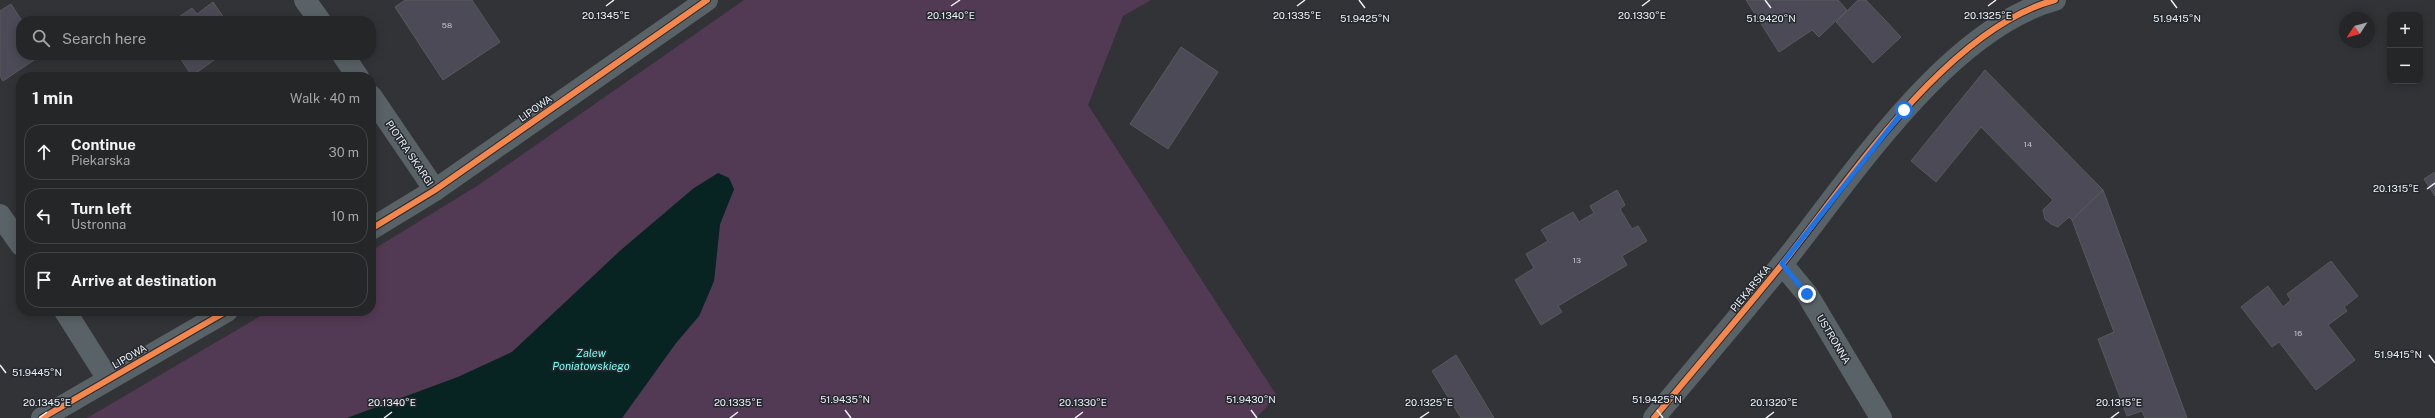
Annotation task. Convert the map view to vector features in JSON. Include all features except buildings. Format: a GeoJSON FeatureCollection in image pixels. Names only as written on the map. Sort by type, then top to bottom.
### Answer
{"type":"FeatureCollection","features":[{"type":"Feature","properties":{"kind":"street"},"geometry":{"type":"LineString","coordinates":[[305,0],[316,16]]}},
{"type":"Feature","properties":{"kind":"street","name":"LIPOWA"},"geometry":{"type":"LineString","coordinates":[[376,225],[435,190],[707,0]]}},
{"type":"Feature","properties":{"kind":"street","name":"PIEKARSKA"},"geometry":{"type":"LineString","coordinates":[[1654,418],[1782,264],[1899,116],[1934,78],[1964,51],[1997,27],[2020,14],[2055,0]]}},
{"type":"Feature","properties":{"kind":"street"},"geometry":{"type":"LineString","coordinates":[[346,60],[355,72]]}},
{"type":"Feature","properties":{"kind":"street","name":"PIOTRA SKARGI"},"geometry":{"type":"LineString","coordinates":[[376,103],[435,190]]}},
{"type":"Feature","properties":{"kind":"street"},"geometry":{"type":"LineString","coordinates":[[0,215],[16,238]]}},
{"type":"Feature","properties":{"kind":"street","name":"USTRONNA"},"geometry":{"type":"LineString","coordinates":[[1782,264],[1807,294],[1881,418]]}},
{"type":"Feature","properties":{"kind":"street"},"geometry":{"type":"LineString","coordinates":[[68,316],[108,379]]}},
{"type":"Feature","properties":{"kind":"street","name":"LIPOWA"},"geometry":{"type":"LineString","coordinates":[[42,418],[218,316]]}},
{"type":"Feature","properties":{"kind":"shaded area"},"geometry":{"type":"Polygon","coordinates":[[[744,0],[1151,0],[1123,16],[1088,105],[1277,396],[1256,418],[622,418],[676,343],[699,316],[714,281],[720,224],[734,189],[694,188],[621,250],[512,352],[458,377],[347,418],[87,418],[260,316],[376,316],[376,248],[480,184],[744,0]]]}},
{"type":"Feature","properties":{"kind":"water","name":"Zalew Poniatowskiego"},"geometry":{"type":"Polygon","coordinates":[[[718,173],[729,178],[734,189],[720,224],[714,281],[699,316],[676,343],[622,418],[347,418],[458,377],[512,352],[621,250],[694,188],[718,173]]]}},
{"type":"Feature","properties":{"kind":"cycle path"},"geometry":{"type":"LineString","coordinates":[[376,226],[435,190],[707,0]]}},
{"type":"Feature","properties":{"kind":"cycle path"},"geometry":{"type":"LineString","coordinates":[[1654,418],[1783,263],[1870,150],[1904,110],[1939,74],[1976,41],[2015,16],[2055,0]]}},
{"type":"Feature","properties":{"kind":"cycle path"},"geometry":{"type":"LineString","coordinates":[[42,418],[218,316]]}},
{"type":"Feature","properties":{"kind":"route"},"geometry":{"type":"LineString","coordinates":[[1807,294],[1793,275],[1782,264],[1904,110]]}}]}
